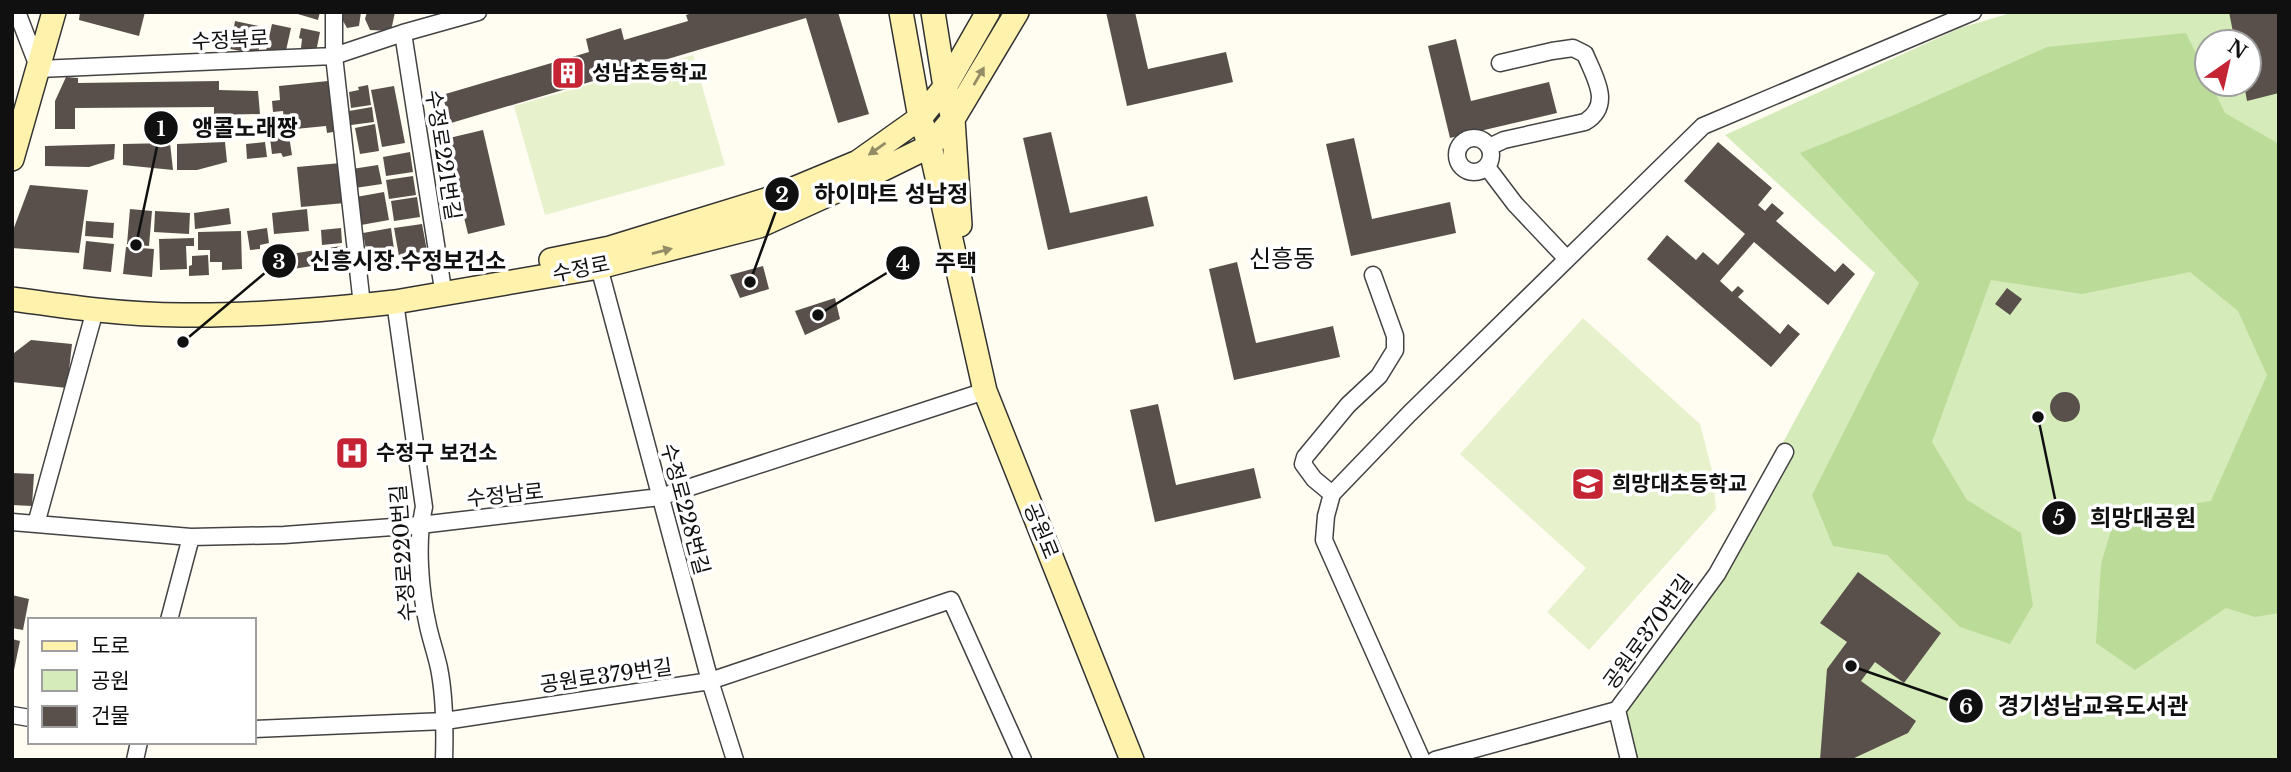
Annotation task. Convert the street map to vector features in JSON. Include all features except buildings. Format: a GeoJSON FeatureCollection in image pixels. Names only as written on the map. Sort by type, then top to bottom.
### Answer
{"type":"FeatureCollection","features":[{"type":"Feature","properties":{"kind":"main road"},"geometry":{"type":"LineString","coordinates":[[12,159],[54,12]]}},
{"type":"Feature","properties":{"kind":"main road","name":"공원로"},"geometry":{"type":"LineString","coordinates":[[901,12],[920,118],[930,146],[985,391],[1132,760]]}},
{"type":"Feature","properties":{"kind":"main road","name":"공원로"},"geometry":{"type":"LineString","coordinates":[[933,12],[953,119],[964,298]]}},
{"type":"Feature","properties":{"kind":"main road","name":"수정로"},"geometry":{"type":"LineString","coordinates":[[12,283],[97,298],[165,305],[246,304],[361,296],[442,283],[610,248],[769,199],[858,162],[920,118],[945,87],[988,12]]}},
{"type":"Feature","properties":{"kind":"main road","name":"수정로"},"geometry":{"type":"LineString","coordinates":[[12,299],[95,310],[179,315],[234,315],[395,302],[599,267],[758,226],[930,146],[953,119],[1017,12]]}},
{"type":"Feature","properties":{"kind":"street"},"geometry":{"type":"LineString","coordinates":[[17,12],[38,69]]}},
{"type":"Feature","properties":{"kind":"street"},"geometry":{"type":"LineString","coordinates":[[334,12],[334,56],[361,296]]}},
{"type":"Feature","properties":{"kind":"street","name":"수정북로"},"geometry":{"type":"LineString","coordinates":[[38,69],[334,56],[478,12]]}},
{"type":"Feature","properties":{"kind":"street"},"geometry":{"type":"LineString","coordinates":[[1422,760],[1324,540],[1326,516],[1332,494],[1409,414],[1703,125],[1973,12]]}},
{"type":"Feature","properties":{"kind":"street","name":"수정로221번길"},"geometry":{"type":"LineString","coordinates":[[403,33],[442,283]]}},
{"type":"Feature","properties":{"kind":"street"},"geometry":{"type":"LineString","coordinates":[[1489,147],[1504,140],[1585,122],[1594,117],[1601,102],[1585,54],[1573,48],[1500,64]]}},
{"type":"Feature","properties":{"kind":"street"},"geometry":{"type":"LineString","coordinates":[[1470,139],[1481,140],[1489,147],[1491,157],[1487,167],[1471,172],[1461,166],[1457,156],[1461,145],[1470,139]]}},
{"type":"Feature","properties":{"kind":"street"},"geometry":{"type":"LineString","coordinates":[[1487,167],[1515,204],[1567,259]]}},
{"type":"Feature","properties":{"kind":"street","name":"수정로228번길"},"geometry":{"type":"LineString","coordinates":[[599,267],[710,681],[735,760]]}},
{"type":"Feature","properties":{"kind":"street"},"geometry":{"type":"LineString","coordinates":[[1332,494],[1314,480],[1303,464],[1305,457],[1348,405],[1380,376],[1395,350],[1395,335],[1373,275]]}},
{"type":"Feature","properties":{"kind":"street","name":"수정로220번길"},"geometry":{"type":"LineString","coordinates":[[395,302],[424,507],[420,526],[427,623],[439,670],[445,721],[444,760]]}},
{"type":"Feature","properties":{"kind":"street"},"geometry":{"type":"LineString","coordinates":[[36,524],[95,310]]}},
{"type":"Feature","properties":{"kind":"street","name":"수정남로"},"geometry":{"type":"LineString","coordinates":[[12,522],[191,537],[284,535],[420,526],[660,497],[985,391]]}},
{"type":"Feature","properties":{"kind":"street","name":"공원로370번길"},"geometry":{"type":"LineString","coordinates":[[1435,760],[1617,710],[1717,574],[1785,452]]}},
{"type":"Feature","properties":{"kind":"street"},"geometry":{"type":"LineString","coordinates":[[170,618],[191,537]]}},
{"type":"Feature","properties":{"kind":"street","name":"공원로379번길"},"geometry":{"type":"LineString","coordinates":[[256,730],[445,721],[710,681],[951,600],[1023,760]]}},
{"type":"Feature","properties":{"kind":"street"},"geometry":{"type":"LineString","coordinates":[[1617,710],[1629,760]]}},
{"type":"Feature","properties":{"kind":"green space"},"geometry":{"type":"Polygon","coordinates":[[[2014,12],[2279,12],[2279,760],[1632,760],[1621,716],[1718,562],[1875,273],[1725,135],[1960,28],[2014,12]]]}},
{"type":"Feature","properties":{"kind":"green space"},"geometry":{"type":"Polygon","coordinates":[[[2186,33],[2193,47],[2193,98],[2218,98],[2225,113],[2279,144],[2279,613],[2255,617],[2226,608],[2135,670],[2096,643],[2101,564],[2113,524],[2156,510],[2211,501],[2267,375],[2238,311],[2190,272],[2082,294],[1991,280],[1932,442],[1967,500],[2021,533],[2033,605],[2010,644],[1960,627],[1887,555],[1833,546],[1812,495],[1919,283],[1800,153],[2047,47],[2186,33]]]}},
{"type":"Feature","properties":{"kind":"green space"},"geometry":{"type":"Polygon","coordinates":[[[693,55],[725,165],[545,215],[514,106],[693,55]]]}},
{"type":"Feature","properties":{"kind":"green space"},"geometry":{"type":"Polygon","coordinates":[[[1583,318],[1700,424],[1712,470],[1716,509],[1589,650],[1547,612],[1586,568],[1460,454],[1583,318]]]}},
{"type":"Feature","properties":{"kind":"place","name":"성남초등학교"},"geometry":{"type":"Point","coordinates":[568,73]}},
{"type":"Feature","properties":{"kind":"place","name":"앵콜노래짱"},"geometry":{"type":"Point","coordinates":[136,245]}},
{"type":"Feature","properties":{"kind":"place","name":"하이마트 성남정"},"geometry":{"type":"Point","coordinates":[750,282]}},
{"type":"Feature","properties":{"kind":"place","name":"주택"},"geometry":{"type":"Point","coordinates":[818,315]}},
{"type":"Feature","properties":{"kind":"place","name":"신흥시장.수정보건소"},"geometry":{"type":"Point","coordinates":[183,342]}},
{"type":"Feature","properties":{"kind":"place","name":"희망대공원"},"geometry":{"type":"Point","coordinates":[2038,417]}},
{"type":"Feature","properties":{"kind":"place","name":"수정구 보건소"},"geometry":{"type":"Point","coordinates":[352,453]}},
{"type":"Feature","properties":{"kind":"place","name":"희망대초등학교"},"geometry":{"type":"Point","coordinates":[1588,484]}},
{"type":"Feature","properties":{"kind":"place","name":"경기성남교육도서관"},"geometry":{"type":"Point","coordinates":[1851,666]}},
{"type":"Feature","properties":{"kind":"district","name":"신흥동"},"geometry":{"type":"Point","coordinates":[1282,258]}}]}
